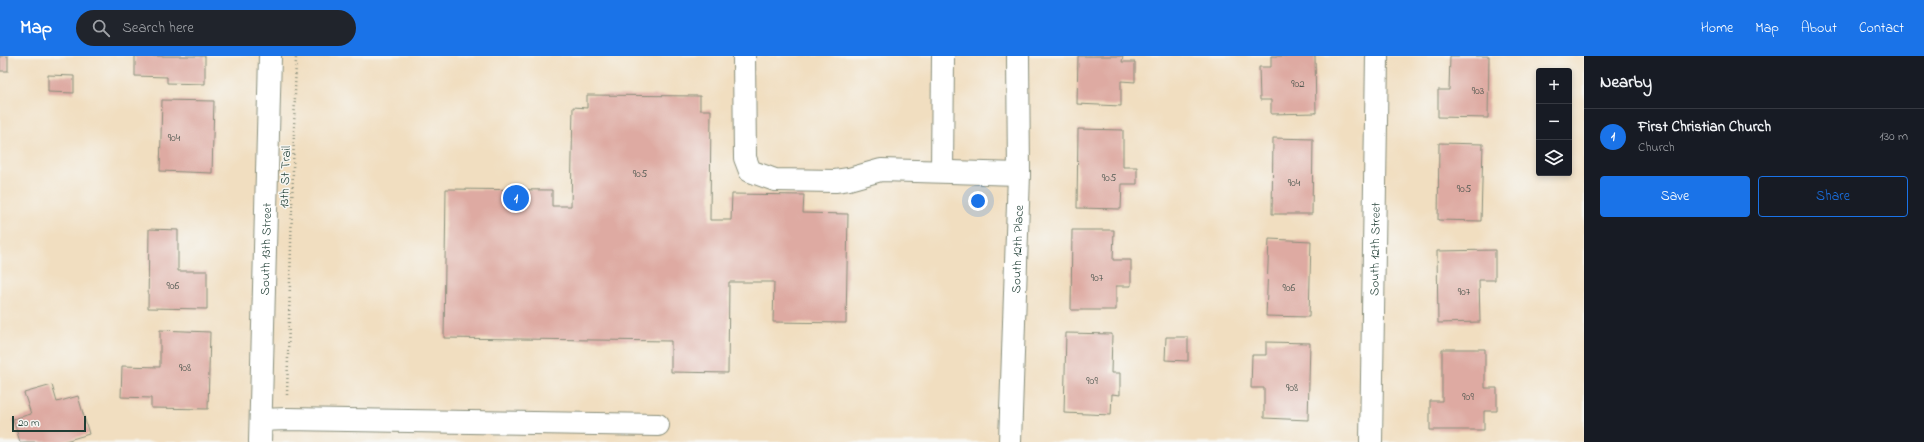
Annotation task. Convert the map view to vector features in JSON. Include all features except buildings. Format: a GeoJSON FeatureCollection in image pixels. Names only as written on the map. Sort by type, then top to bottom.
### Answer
{"type":"FeatureCollection","features":[{"type":"Feature","properties":{"kind":"street","name":"South 13th Street"},"geometry":{"type":"LineString","coordinates":[[260,442],[270,56]]}},
{"type":"Feature","properties":{"kind":"street"},"geometry":{"type":"LineString","coordinates":[[744,56],[745,158],[750,171],[775,180],[835,181],[849,179],[881,170],[1019,174]]}},
{"type":"Feature","properties":{"kind":"street"},"geometry":{"type":"LineString","coordinates":[[942,171],[943,56]]}},
{"type":"Feature","properties":{"kind":"street","name":"South 12th Place"},"geometry":{"type":"LineString","coordinates":[[1010,442],[1019,174],[1018,56]]}},
{"type":"Feature","properties":{"kind":"street","name":"South 12th Street"},"geometry":{"type":"LineString","coordinates":[[1371,442],[1377,56]]}},
{"type":"Feature","properties":{"kind":"street"},"geometry":{"type":"LineString","coordinates":[[261,420],[286,419],[658,425]]}},
{"type":"Feature","properties":{"kind":"path","name":"13th St Trail"},"geometry":{"type":"LineString","coordinates":[[286,419],[296,56]]}},
{"type":"Feature","properties":{"kind":"place","name":"First Christian Church"},"geometry":{"type":"Point","coordinates":[516,198]}}]}
